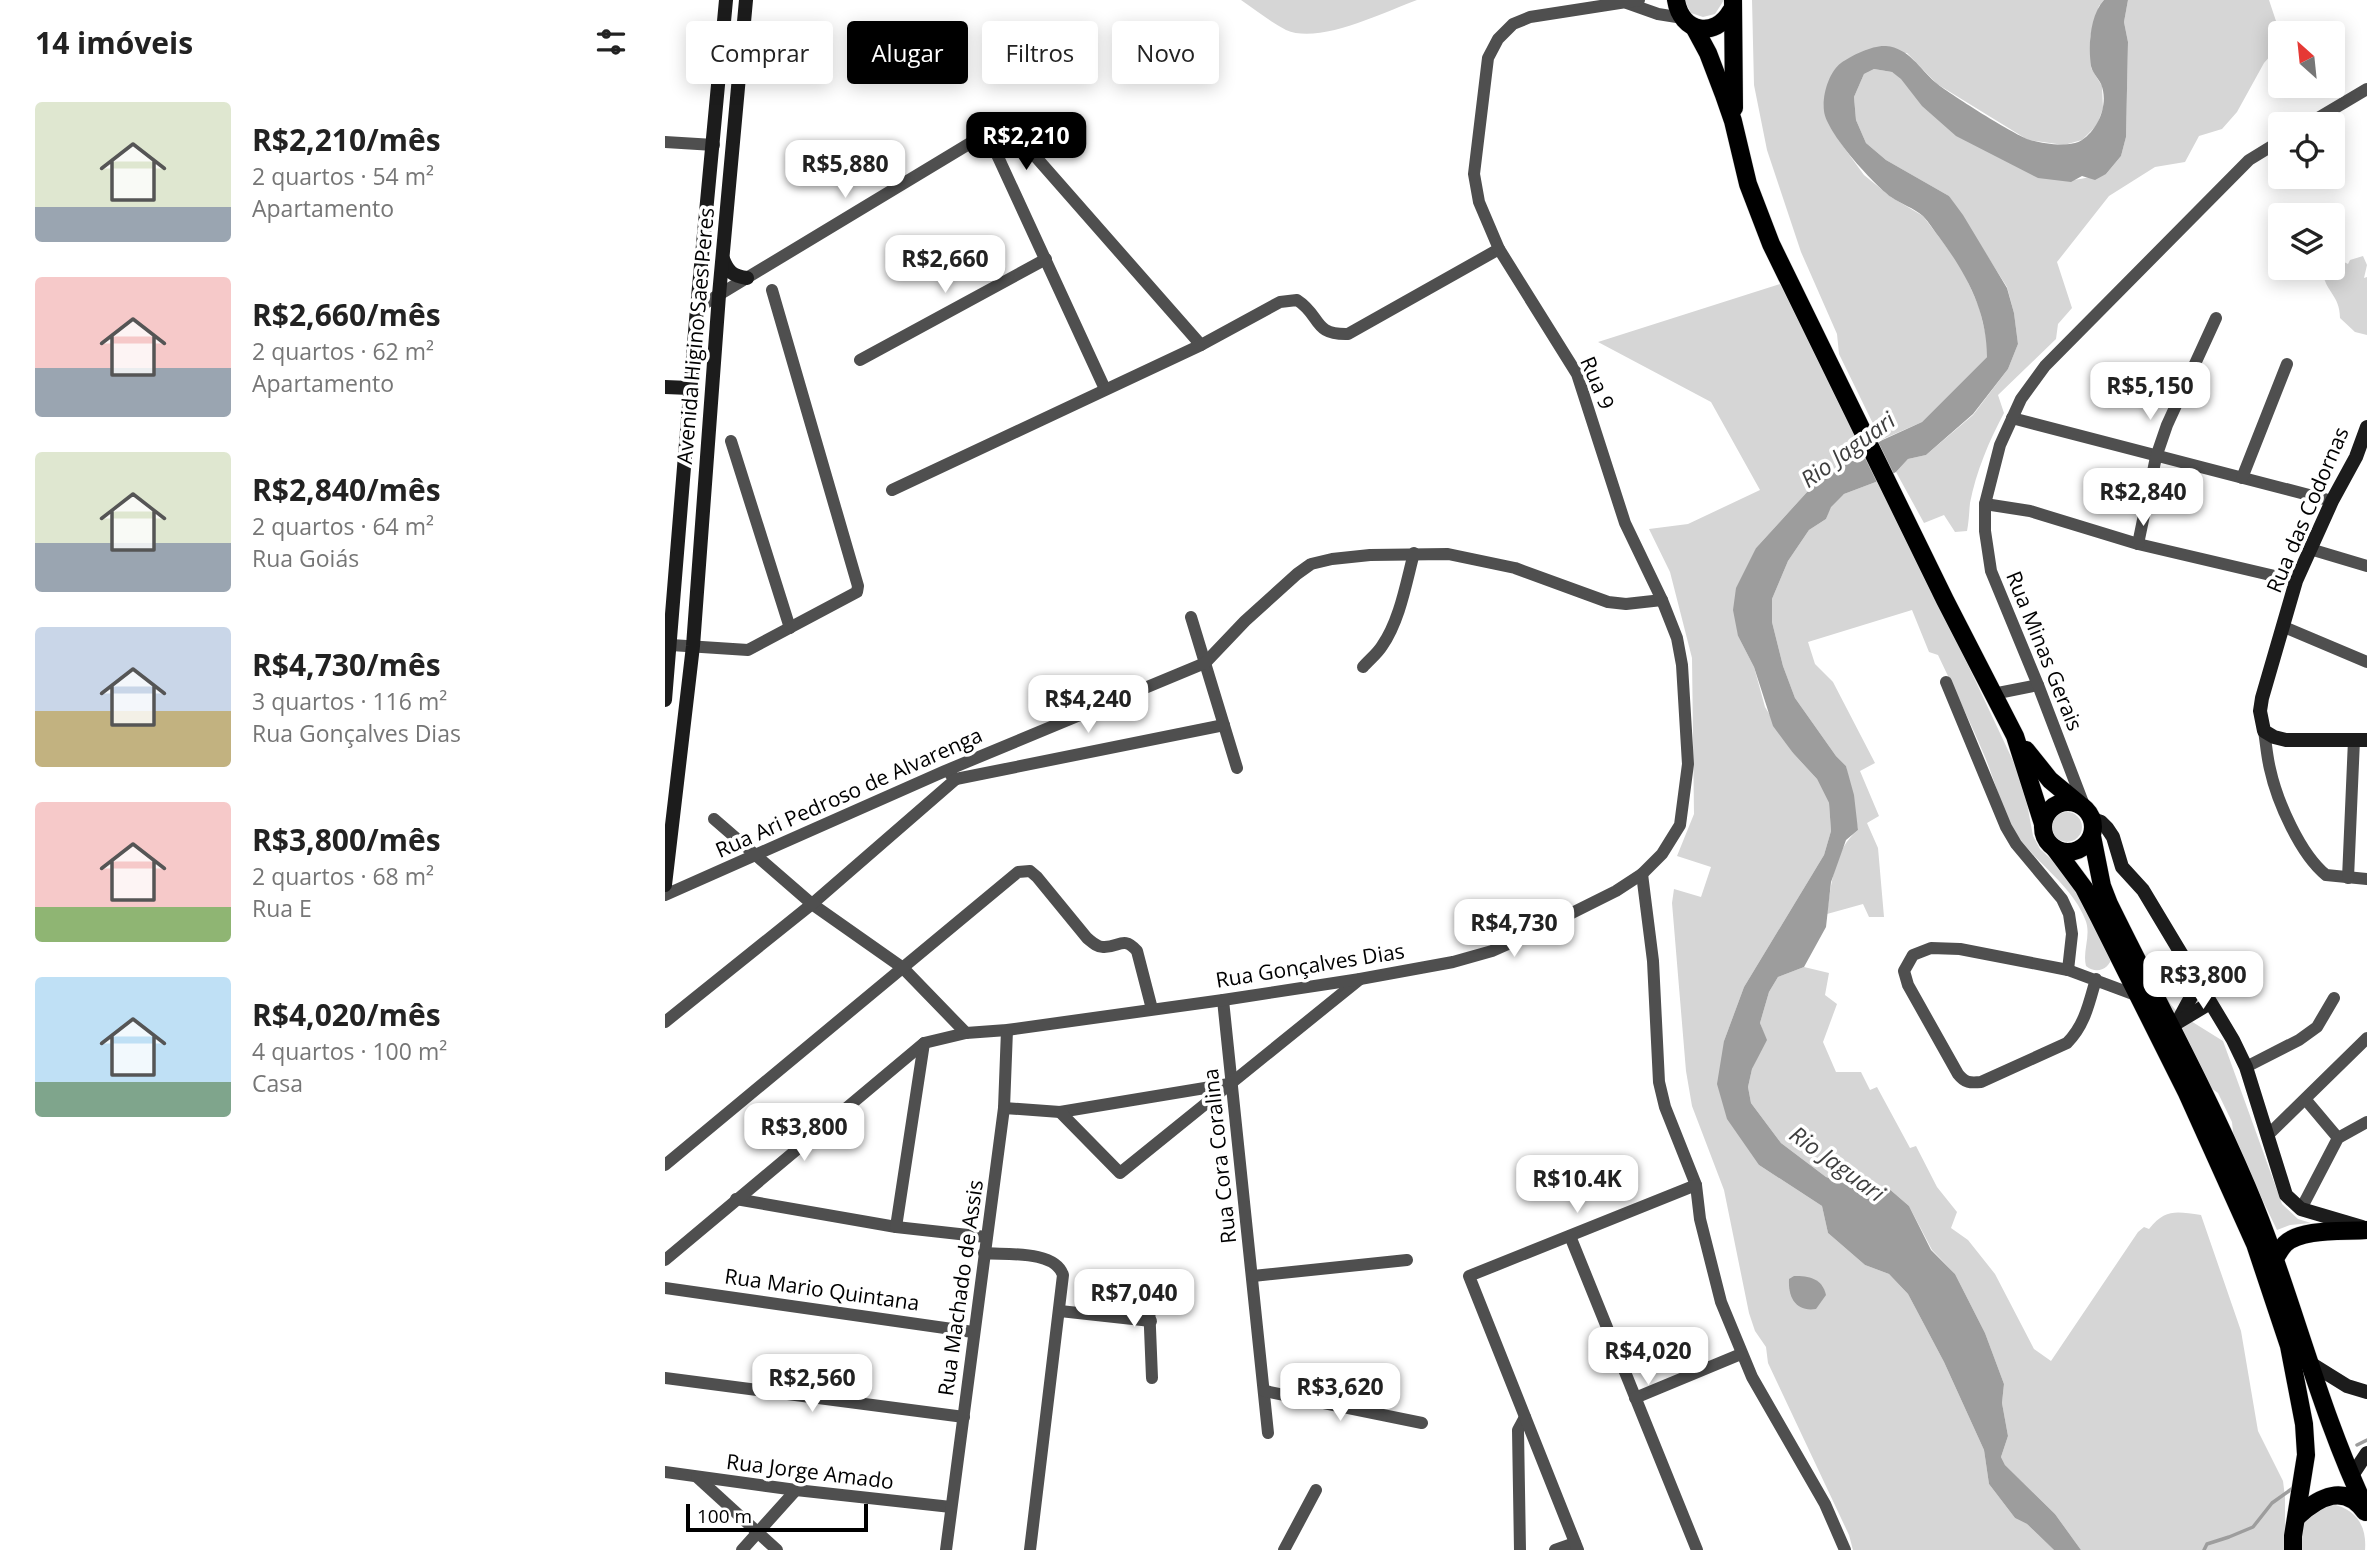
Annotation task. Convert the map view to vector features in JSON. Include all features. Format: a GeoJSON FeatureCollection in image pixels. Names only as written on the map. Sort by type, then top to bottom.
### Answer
{"type":"FeatureCollection","features":[{"type":"Feature","properties":{"kind":"main road"},"geometry":{"type":"LineString","coordinates":[[1677,0],[1678,10],[1708,53],[1733,121],[1748,184],[1771,244],[2015,736],[2033,787],[2046,838],[2084,888],[2186,1093],[2255,1244],[2289,1346],[2304,1424],[2306,1455],[2293,1550]]}},
{"type":"Feature","properties":{"kind":"main road"},"geometry":{"type":"LineString","coordinates":[[1688,23],[1712,28],[1720,25],[1733,3]]}},
{"type":"Feature","properties":{"kind":"main road"},"geometry":{"type":"LineString","coordinates":[[1733,3],[1733,121]]}},
{"type":"Feature","properties":{"kind":"main road"},"geometry":{"type":"LineString","coordinates":[[2015,736],[2050,780],[2087,817],[2102,886],[2109,904],[2173,1024],[2248,1187],[2351,1477],[2367,1513]]}},
{"type":"Feature","properties":{"kind":"main road"},"geometry":{"type":"LineString","coordinates":[[2043,824],[2045,817],[2056,805],[2064,802],[2087,817]]}},
{"type":"Feature","properties":{"kind":"main road"},"geometry":{"type":"LineString","coordinates":[[2055,849],[2063,852],[2080,849],[2087,817]]}},
{"type":"Feature","properties":{"kind":"main road"},"geometry":{"type":"LineString","coordinates":[[2275,1258],[2293,1238],[2307,1234],[2367,1229]]}},
{"type":"Feature","properties":{"kind":"main road"},"geometry":{"type":"LineString","coordinates":[[2298,1516],[2310,1504],[2324,1497],[2337,1495],[2353,1499],[2367,1513]]}},
{"type":"Feature","properties":{"kind":"street","name":"Avenida Higino Saes Peres"},"geometry":{"type":"LineString","coordinates":[[724,21],[726,0]]}},
{"type":"Feature","properties":{"kind":"street","name":"Avenida Higino Saes Peres"},"geometry":{"type":"LineString","coordinates":[[744,21],[746,0]]}},
{"type":"Feature","properties":{"kind":"street","name":"Rua 9"},"geometry":{"type":"LineString","coordinates":[[1642,874],[1662,854],[1680,825],[1688,764],[1678,638],[1626,523],[1577,374],[1499,249],[1479,202],[1474,174],[1488,58],[1498,39],[1513,24],[1530,17],[1633,2],[1658,14],[1688,23]]}},
{"type":"Feature","properties":{"kind":"street","name":"Avenida Higino Saes Peres"},"geometry":{"type":"LineString","coordinates":[[665,700],[690,388],[719,84]]}},
{"type":"Feature","properties":{"kind":"street","name":"Avenida Higino Saes Peres"},"geometry":{"type":"LineString","coordinates":[[665,885],[692,646],[719,295],[739,84]]}},
{"type":"Feature","properties":{"kind":"street"},"geometry":{"type":"LineString","coordinates":[[2328,112],[2367,89]]}},
{"type":"Feature","properties":{"kind":"street"},"geometry":{"type":"LineString","coordinates":[[697,308],[988,134],[1000,130],[1009,131],[1020,139],[1201,345]]}},
{"type":"Feature","properties":{"kind":"street"},"geometry":{"type":"LineString","coordinates":[[988,134],[1105,389]]}},
{"type":"Feature","properties":{"kind":"street"},"geometry":{"type":"LineString","coordinates":[[665,142],[714,145]]}},
{"type":"Feature","properties":{"kind":"street","name":"Rua Minas Gerais"},"geometry":{"type":"LineString","coordinates":[[2087,817],[2038,685],[1991,571],[1985,531],[1985,504],[1994,461],[2021,398],[2045,366],[2249,160],[2268,148]]}},
{"type":"Feature","properties":{"kind":"street"},"geometry":{"type":"LineString","coordinates":[[892,490],[1201,345],[1280,302],[1297,300],[1307,306],[1321,329],[1332,335],[1349,334],[1499,249]]}},
{"type":"Feature","properties":{"kind":"street"},"geometry":{"type":"LineString","coordinates":[[723,257],[726,267],[734,276],[747,278]]}},
{"type":"Feature","properties":{"kind":"street"},"geometry":{"type":"LineString","coordinates":[[860,360],[1046,260]]}},
{"type":"Feature","properties":{"kind":"street"},"geometry":{"type":"LineString","coordinates":[[671,645],[748,650],[857,592],[858,586],[772,290]]}},
{"type":"Feature","properties":{"kind":"street"},"geometry":{"type":"LineString","coordinates":[[2139,544],[2155,457],[2216,318]]}},
{"type":"Feature","properties":{"kind":"street"},"geometry":{"type":"LineString","coordinates":[[2242,478],[2287,364]]}},
{"type":"Feature","properties":{"kind":"street"},"geometry":{"type":"LineString","coordinates":[[665,387],[690,388]]}},
{"type":"Feature","properties":{"kind":"street"},"geometry":{"type":"LineString","coordinates":[[2012,418],[2332,501]]}},
{"type":"Feature","properties":{"kind":"street","name":"Rua das Codornas"},"geometry":{"type":"LineString","coordinates":[[2264,731],[2261,720],[2262,698],[2296,580],[2367,426]]}},
{"type":"Feature","properties":{"kind":"street"},"geometry":{"type":"LineString","coordinates":[[731,441],[790,628]]}},
{"type":"Feature","properties":{"kind":"street"},"geometry":{"type":"LineString","coordinates":[[1985,504],[2030,511],[2139,544],[2296,580]]}},
{"type":"Feature","properties":{"kind":"street"},"geometry":{"type":"LineString","coordinates":[[2310,549],[2367,566]]}},
{"type":"Feature","properties":{"kind":"street"},"geometry":{"type":"LineString","coordinates":[[1363,667],[1383,646],[1402,599],[1414,553]]}},
{"type":"Feature","properties":{"kind":"street"},"geometry":{"type":"LineString","coordinates":[[1205,663],[1245,621],[1297,574],[1311,564],[1345,558],[1414,553],[1448,554],[1515,568],[1608,602],[1626,604],[1662,600]]}},
{"type":"Feature","properties":{"kind":"street"},"geometry":{"type":"LineString","coordinates":[[1191,617],[1237,768]]}},
{"type":"Feature","properties":{"kind":"street"},"geometry":{"type":"LineString","coordinates":[[2284,627],[2367,662]]}},
{"type":"Feature","properties":{"kind":"street","name":"Rua Ari Pedroso de Alvarenga"},"geometry":{"type":"LineString","coordinates":[[665,895],[756,853],[951,775],[1205,663]]}},
{"type":"Feature","properties":{"kind":"street"},"geometry":{"type":"LineString","coordinates":[[1947,682],[2006,827],[2016,844],[2062,899],[2069,914],[2072,934],[2068,970]]}},
{"type":"Feature","properties":{"kind":"street"},"geometry":{"type":"LineString","coordinates":[[1993,694],[2038,685]]}},
{"type":"Feature","properties":{"kind":"street"},"geometry":{"type":"LineString","coordinates":[[665,1021],[812,904],[951,775],[1224,725]]}},
{"type":"Feature","properties":{"kind":"street"},"geometry":{"type":"LineString","coordinates":[[2264,731],[2286,740],[2360,740],[2348,878]]}},
{"type":"Feature","properties":{"kind":"street"},"geometry":{"type":"LineString","coordinates":[[2264,731],[2281,803],[2307,855],[2326,875],[2367,879]]}},
{"type":"Feature","properties":{"kind":"street"},"geometry":{"type":"LineString","coordinates":[[2087,817],[2101,822],[2113,836],[2122,867],[2143,890],[2233,1040],[2246,1067],[2286,1195],[2301,1209],[2367,1229]]}},
{"type":"Feature","properties":{"kind":"street"},"geometry":{"type":"LineString","coordinates":[[714,819],[812,904],[903,968],[966,1033]]}},
{"type":"Feature","properties":{"kind":"street"},"geometry":{"type":"LineString","coordinates":[[665,1165],[1011,875],[1025,870],[1037,877],[1087,938],[1096,945],[1103,947],[1124,942],[1137,951],[1152,1009]]}},
{"type":"Feature","properties":{"kind":"street"},"geometry":{"type":"LineString","coordinates":[[1642,874],[1653,961],[1659,1082],[1665,1107],[1696,1185],[1700,1219],[1721,1302],[1741,1354],[1825,1504],[1845,1550]]}},
{"type":"Feature","properties":{"kind":"street","name":"Rua Gonçalves Dias"},"geometry":{"type":"LineString","coordinates":[[923,1043],[966,1033],[1007,1030],[1223,1000],[1453,962],[1492,951],[1616,891],[1642,874]]}},
{"type":"Feature","properties":{"kind":"street"},"geometry":{"type":"LineString","coordinates":[[2096,979],[2084,1020],[2078,1032],[2067,1043],[1981,1082],[1971,1083],[1964,1081],[1958,1074],[1907,985],[1904,971],[1913,956],[1930,948],[1960,949],[2068,970],[2096,979],[2138,996]]}},
{"type":"Feature","properties":{"kind":"street"},"geometry":{"type":"LineString","coordinates":[[1060,1112],[1119,1173],[1360,979]]}},
{"type":"Feature","properties":{"kind":"street"},"geometry":{"type":"LineString","coordinates":[[2173,1024],[2197,983]]}},
{"type":"Feature","properties":{"kind":"street"},"geometry":{"type":"LineString","coordinates":[[2246,1067],[2299,1040],[2317,1027],[2334,998]]}},
{"type":"Feature","properties":{"kind":"street","name":"Rua Cora Coralina"},"geometry":{"type":"LineString","coordinates":[[1223,1000],[1268,1433]]}},
{"type":"Feature","properties":{"kind":"street"},"geometry":{"type":"LineString","coordinates":[[2173,1024],[2210,1003]]}},
{"type":"Feature","properties":{"kind":"street","name":"Rua Machado de Assis"},"geometry":{"type":"LineString","coordinates":[[946,1550],[1004,1108],[1007,1030]]}},
{"type":"Feature","properties":{"kind":"street"},"geometry":{"type":"LineString","coordinates":[[2267,1136],[2367,1040]]}},
{"type":"Feature","properties":{"kind":"street"},"geometry":{"type":"LineString","coordinates":[[665,1260],[923,1043]]}},
{"type":"Feature","properties":{"kind":"street"},"geometry":{"type":"LineString","coordinates":[[896,1227],[923,1043]]}},
{"type":"Feature","properties":{"kind":"street"},"geometry":{"type":"LineString","coordinates":[[1004,1108],[1060,1112],[1231,1084]]}},
{"type":"Feature","properties":{"kind":"street"},"geometry":{"type":"LineString","coordinates":[[2306,1100],[2338,1138]]}},
{"type":"Feature","properties":{"kind":"street"},"geometry":{"type":"LineString","coordinates":[[2301,1209],[2338,1138],[2367,1122]]}},
{"type":"Feature","properties":{"kind":"street"},"geometry":{"type":"LineString","coordinates":[[1555,1550],[1576,1546],[1469,1276],[1696,1185]]}},
{"type":"Feature","properties":{"kind":"street"},"geometry":{"type":"LineString","coordinates":[[736,1199],[896,1227],[986,1237]]}},
{"type":"Feature","properties":{"kind":"street"},"geometry":{"type":"LineString","coordinates":[[1570,1236],[1697,1550]]}},
{"type":"Feature","properties":{"kind":"street"},"geometry":{"type":"LineString","coordinates":[[984,1254],[1047,1259],[1059,1266],[1063,1275],[1030,1550]]}},
{"type":"Feature","properties":{"kind":"street"},"geometry":{"type":"LineString","coordinates":[[1253,1276],[1407,1260]]}},
{"type":"Feature","properties":{"kind":"street"},"geometry":{"type":"LineString","coordinates":[[1147,1279],[1152,1378]]}},
{"type":"Feature","properties":{"kind":"street","name":"Rua Mario Quintana"},"geometry":{"type":"LineString","coordinates":[[665,1288],[973,1332]]}},
{"type":"Feature","properties":{"kind":"street"},"geometry":{"type":"LineString","coordinates":[[1060,1311],[1151,1321]]}},
{"type":"Feature","properties":{"kind":"street"},"geometry":{"type":"LineString","coordinates":[[1635,1398],[1741,1354]]}},
{"type":"Feature","properties":{"kind":"street"},"geometry":{"type":"LineString","coordinates":[[2310,1363],[2347,1386],[2367,1392]]}},
{"type":"Feature","properties":{"kind":"street"},"geometry":{"type":"LineString","coordinates":[[665,1378],[964,1417]]}},
{"type":"Feature","properties":{"kind":"street"},"geometry":{"type":"LineString","coordinates":[[1265,1391],[1422,1423]]}},
{"type":"Feature","properties":{"kind":"street"},"geometry":{"type":"LineString","coordinates":[[1520,1550],[1518,1430],[1525,1417]]}},
{"type":"Feature","properties":{"kind":"street"},"geometry":{"type":"LineString","coordinates":[[2351,1477],[2367,1453]]}},
{"type":"Feature","properties":{"kind":"street","name":"Rua Jorge Amado"},"geometry":{"type":"LineString","coordinates":[[665,1472],[951,1507]]}},
{"type":"Feature","properties":{"kind":"street"},"geometry":{"type":"LineString","coordinates":[[697,1477],[776,1550]]}},
{"type":"Feature","properties":{"kind":"street"},"geometry":{"type":"LineString","coordinates":[[742,1550],[796,1490]]}},
{"type":"Feature","properties":{"kind":"street"},"geometry":{"type":"LineString","coordinates":[[1284,1550],[1316,1490]]}},
{"type":"Feature","properties":{"kind":"shaded area"},"geometry":{"type":"Polygon","coordinates":[[[1241,0],[1417,0],[1351,25],[1300,34],[1280,27],[1241,0]]]}},
{"type":"Feature","properties":{"kind":"shaded area"},"geometry":{"type":"Polygon","coordinates":[[[1684,0],[1724,0],[1715,14],[1703,17],[1691,13],[1684,0]]]}},
{"type":"Feature","properties":{"kind":"shaded area"},"geometry":{"type":"Polygon","coordinates":[[[1752,0],[2104,0],[2099,6],[2090,37],[2091,68],[2102,86],[2103,108],[2097,125],[2082,140],[2064,145],[2028,140],[1937,84],[1907,53],[1865,51],[1840,142],[1864,175],[1891,197],[1923,216],[1961,266],[1979,307],[1987,340],[1987,357],[1922,422],[1881,440],[1839,354],[1837,334],[1801,252],[1767,150],[1754,85],[1752,0]]]}},
{"type":"Feature","properties":{"kind":"shaded area"},"geometry":{"type":"Polygon","coordinates":[[[2104,0],[2128,0],[2124,22],[2128,42],[2126,137],[2121,156],[2106,174],[2095,180],[2082,176],[2071,182],[2038,178],[1956,136],[1922,106],[1901,79],[1892,72],[1874,69],[1864,74],[1854,97],[1856,120],[1866,143],[1886,160],[1949,196],[1963,215],[2007,288],[2018,344],[2008,369],[1973,414],[1926,455],[1908,459],[1896,472],[1844,494],[1831,507],[1826,519],[1809,530],[1788,561],[1772,599],[1772,622],[1783,666],[1795,698],[1846,766],[1854,795],[1858,830],[1846,840],[1831,882],[1826,927],[1804,967],[1778,977],[1769,992],[1760,1023],[1767,1040],[1752,1069],[1748,1087],[1751,1103],[1781,1143],[1826,1177],[1852,1186],[1887,1187],[1909,1206],[1931,1250],[1955,1274],[1985,1333],[2004,1384],[2002,1403],[2008,1436],[2001,1457],[2005,1465],[2055,1514],[2081,1550],[2054,1550],[2027,1524],[2015,1518],[1989,1484],[1984,1450],[1944,1362],[1908,1294],[1889,1274],[1865,1265],[1828,1233],[1822,1206],[1759,1165],[1727,1119],[1717,1084],[1724,1041],[1744,987],[1824,855],[1831,831],[1829,803],[1817,779],[1773,726],[1754,667],[1738,636],[1733,610],[1736,588],[1756,548],[1808,491],[1865,448],[1922,422],[1987,357],[1979,308],[1958,264],[1923,216],[1883,190],[1841,144],[1824,111],[1827,84],[1841,63],[1863,51],[1886,46],[1908,55],[1942,87],[2023,137],[2050,144],[2077,142],[2093,129],[2103,107],[2103,91],[2092,68],[2090,49],[2093,22],[2104,0]]]}},
{"type":"Feature","properties":{"kind":"shaded area"},"geometry":{"type":"Polygon","coordinates":[[[2128,0],[2269,0],[2276,21],[2268,21],[2268,58],[2237,112],[2222,129],[2199,136],[2185,162],[2155,167],[2109,196],[2057,262],[2072,308],[2058,324],[2056,339],[1998,395],[2004,413],[1976,480],[1967,531],[1955,532],[1944,515],[1924,523],[1896,472],[1908,459],[1926,455],[1973,415],[2008,369],[2018,344],[2014,313],[2007,287],[1949,196],[1886,160],[1866,143],[1856,120],[1854,97],[1864,74],[1874,69],[1892,72],[2056,179],[2075,180],[2106,174],[2121,156],[2126,137],[2128,42],[2124,22],[2128,0]]]}},
{"type":"Feature","properties":{"kind":"shaded area"},"geometry":{"type":"Polygon","coordinates":[[[2363,256],[2367,265],[2364,278],[2367,277],[2367,335],[2355,332],[2340,318],[2337,303],[2325,280],[2345,280],[2345,262],[2348,264],[2350,260],[2363,256]]]}},
{"type":"Feature","properties":{"kind":"shaded area"},"geometry":{"type":"Polygon","coordinates":[[[1780,284],[1865,448],[1808,491],[1756,548],[1738,636],[1754,667],[1765,707],[1793,753],[1817,779],[1829,803],[1831,831],[1824,855],[1744,987],[1724,1041],[1759,1165],[1822,1206],[1828,1233],[1865,1265],[1889,1274],[1908,1294],[1944,1362],[1984,1450],[1989,1484],[2015,1518],[2027,1524],[2054,1550],[1853,1550],[1849,1535],[1768,1363],[1766,1347],[1755,1331],[1724,1190],[1692,1106],[1686,1071],[1672,903],[1674,889],[1701,897],[1711,867],[1677,856],[1694,814],[1692,658],[1670,572],[1649,529],[1688,524],[1760,490],[1711,402],[1598,342],[1780,284]]]}},
{"type":"Feature","properties":{"kind":"shaded area"},"geometry":{"type":"Polygon","coordinates":[[[1881,480],[2023,782],[2033,836],[2040,849],[2079,885],[2112,957],[2102,969],[2094,970],[2086,966],[2087,925],[2079,906],[2062,884],[2032,854],[2010,823],[1968,719],[1938,655],[1929,652],[1912,610],[1808,642],[1815,664],[1833,682],[1875,763],[1860,771],[1879,816],[1867,823],[1878,848],[1884,917],[1869,917],[1863,904],[1827,914],[1832,880],[1839,857],[1858,830],[1846,766],[1795,698],[1783,666],[1772,622],[1772,599],[1788,561],[1809,530],[1826,519],[1830,507],[1844,494],[1881,480]]]}},
{"type":"Feature","properties":{"kind":"shaded area"},"geometry":{"type":"Polygon","coordinates":[[[2067,812],[2078,816],[2082,827],[2078,838],[2067,842],[2056,838],[2052,827],[2056,816],[2067,812]]]}},
{"type":"Feature","properties":{"kind":"shaded area"},"geometry":{"type":"Polygon","coordinates":[[[1804,967],[1829,973],[1825,995],[1837,1004],[1823,1042],[1836,1072],[1861,1072],[1870,1090],[1877,1087],[1910,1148],[1916,1146],[1937,1187],[1957,1212],[1951,1228],[1968,1240],[1995,1274],[2034,1349],[2051,1361],[2138,1232],[2144,1227],[2149,1229],[2155,1222],[2172,1213],[2201,1215],[2241,1331],[2258,1431],[2283,1481],[2285,1550],[2081,1550],[2055,1514],[2005,1465],[2001,1457],[2008,1436],[2002,1403],[2004,1384],[1985,1333],[1955,1274],[1932,1250],[1909,1206],[1887,1187],[1852,1186],[1826,1177],[1781,1143],[1751,1103],[1748,1087],[1752,1069],[1766,1040],[1760,1023],[1769,992],[1778,977],[1804,967]]]}},
{"type":"Feature","properties":{"kind":"shaded area"},"geometry":{"type":"Polygon","coordinates":[[[2152,973],[2178,1013],[2223,1041],[2282,1204],[2298,1219],[2311,1223],[2290,1225],[2277,1230],[2234,1141],[2232,1122],[2218,1093],[2207,1085],[2152,973]]]}},
{"type":"Feature","properties":{"kind":"shaded area"},"geometry":{"type":"Polygon","coordinates":[[[1794,1276],[1810,1278],[1824,1289],[1826,1295],[1816,1309],[1798,1306],[1792,1298],[1789,1279],[1794,1276]]]}},
{"type":"Feature","properties":{"kind":"shaded area"},"geometry":{"type":"Polygon","coordinates":[[[2332,1504],[2354,1514],[2362,1526],[2365,1550],[2302,1550],[2301,1532],[2306,1520],[2332,1504]]]}},
{"type":"Feature","properties":{"kind":"waterway"},"geometry":{"type":"LineString","coordinates":[[2357,1445],[2367,1440]]}},
{"type":"Feature","properties":{"kind":"waterway"},"geometry":{"type":"LineString","coordinates":[[2204,1550],[2207,1544],[2253,1527],[2272,1503],[2293,1488]]}},
{"type":"Feature","properties":{"kind":"water label","name":"Rio Jaguari"},"geometry":{"type":"Point","coordinates":[1848,450]}},
{"type":"Feature","properties":{"kind":"water label","name":"Rio Jaguari"},"geometry":{"type":"Point","coordinates":[1837,1164]}}]}
